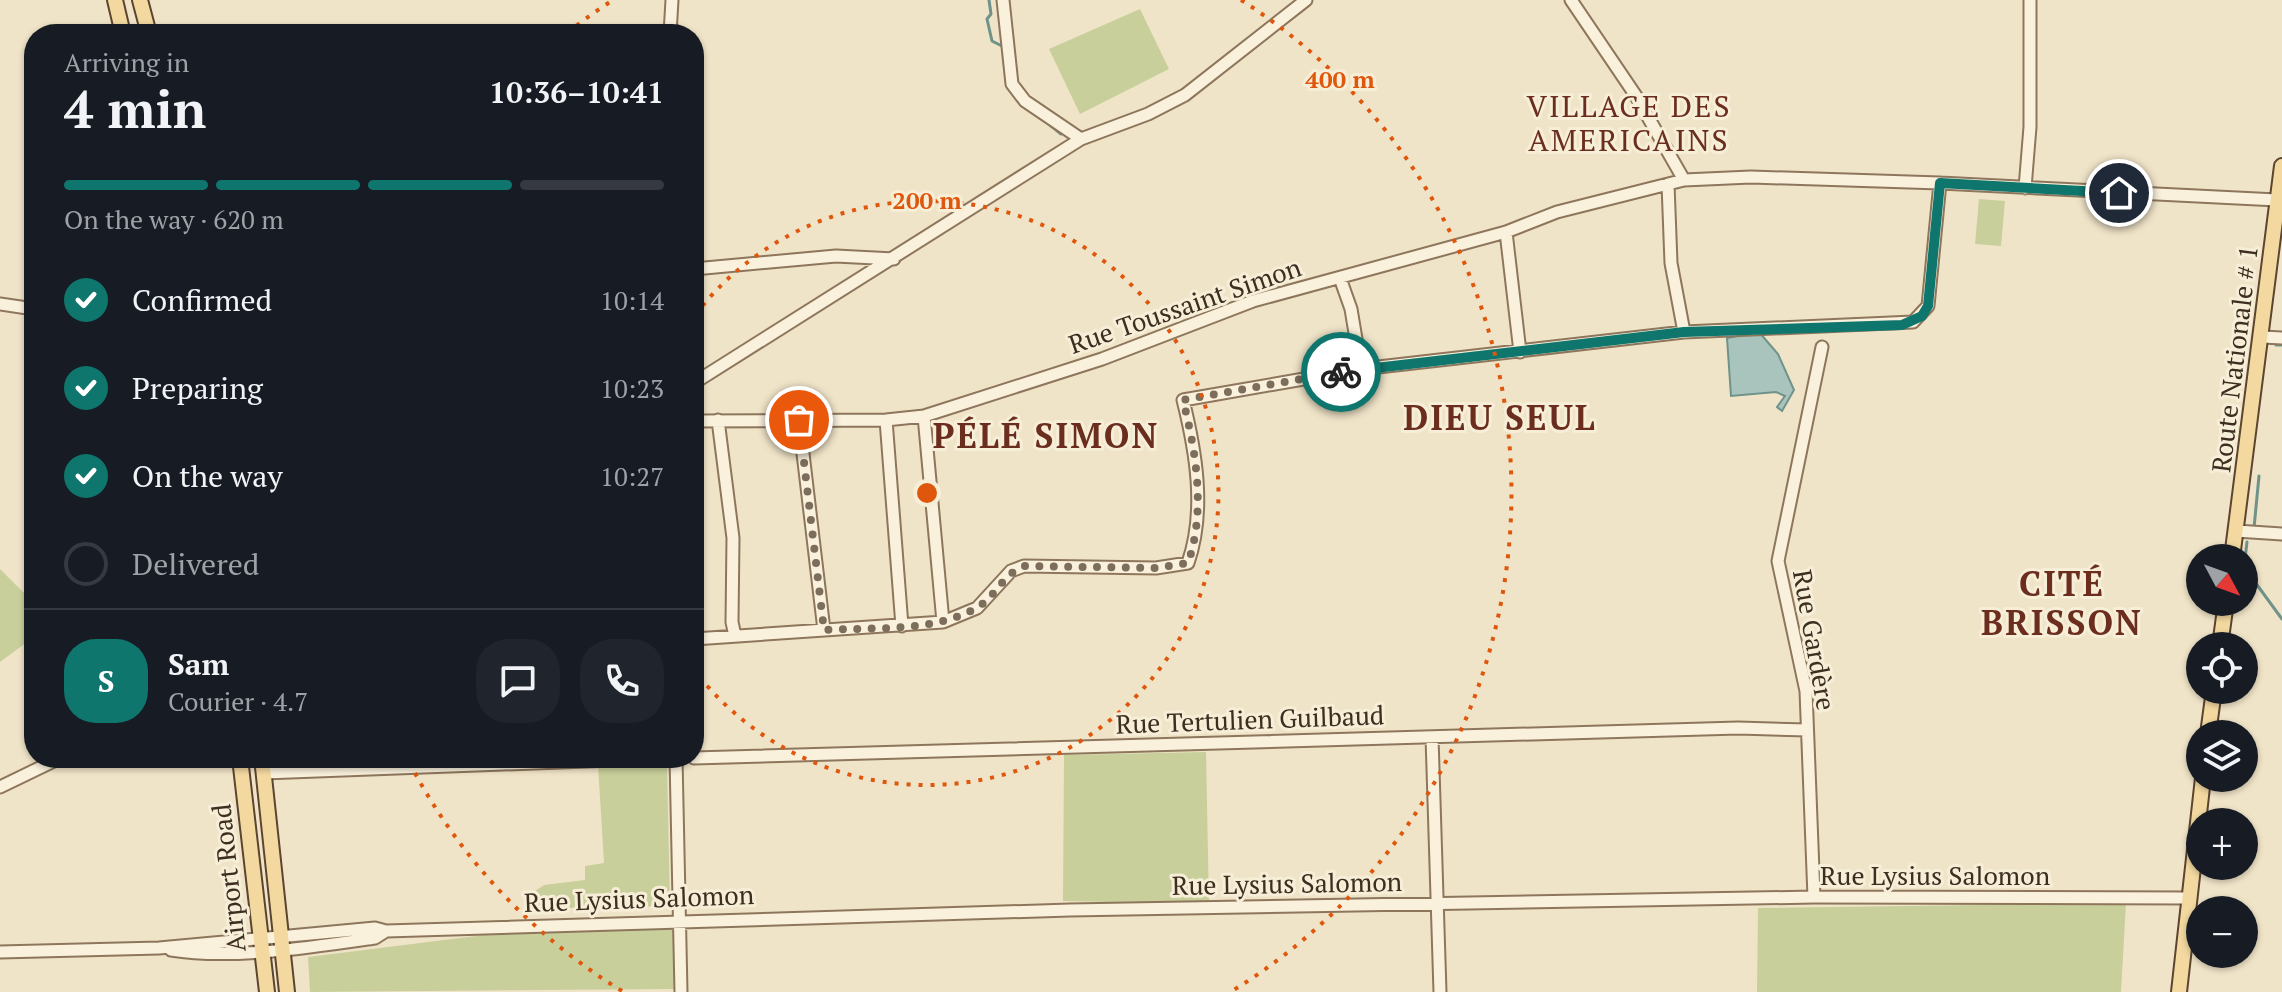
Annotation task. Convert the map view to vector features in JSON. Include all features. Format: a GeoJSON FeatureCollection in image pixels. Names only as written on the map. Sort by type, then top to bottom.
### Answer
{"type":"FeatureCollection","features":[{"type":"Feature","properties":{"kind":"main road"},"geometry":{"type":"LineString","coordinates":[[115,0],[121,24]]}},
{"type":"Feature","properties":{"kind":"main road"},"geometry":{"type":"LineString","coordinates":[[140,0],[146,24]]}},
{"type":"Feature","properties":{"kind":"main road","name":"Route Nationale # 1"},"geometry":{"type":"LineString","coordinates":[[2234,544],[2280,216],[2282,166]]}},
{"type":"Feature","properties":{"kind":"main road","name":"Airport Road"},"geometry":{"type":"LineString","coordinates":[[241,768],[267,992]]}},
{"type":"Feature","properties":{"kind":"main road","name":"Airport Road"},"geometry":{"type":"LineString","coordinates":[[263,768],[287,992]]}},
{"type":"Feature","properties":{"kind":"main road"},"geometry":{"type":"LineString","coordinates":[[2189,896],[2201,792]]}},
{"type":"Feature","properties":{"kind":"main road"},"geometry":{"type":"LineString","coordinates":[[2179,992],[2186,926]]}},
{"type":"Feature","properties":{"kind":"street"},"geometry":{"type":"LineString","coordinates":[[670,24],[672,0]]}},
{"type":"Feature","properties":{"kind":"street"},"geometry":{"type":"LineString","coordinates":[[1003,0],[1012,84],[1025,101],[1081,139]]}},
{"type":"Feature","properties":{"kind":"street"},"geometry":{"type":"LineString","coordinates":[[704,377],[1081,139],[1148,114],[1185,95],[1306,0]]}},
{"type":"Feature","properties":{"kind":"street"},"geometry":{"type":"LineString","coordinates":[[1571,0],[1636,96],[1684,180]]}},
{"type":"Feature","properties":{"kind":"street"},"geometry":{"type":"LineString","coordinates":[[2025,188],[2030,127],[2030,0]]}},
{"type":"Feature","properties":{"kind":"street","name":"Rue Toussaint Simon"},"geometry":{"type":"LineString","coordinates":[[704,421],[886,420],[924,416],[1102,359],[1253,301],[1506,232],[1557,212],[1684,180],[1751,177],[2025,188],[2280,192]]}},
{"type":"Feature","properties":{"kind":"street"},"geometry":{"type":"LineString","coordinates":[[704,638],[943,622],[977,608],[1011,571],[1024,566],[1156,568],[1188,563],[1194,547],[1198,496],[1191,430],[1183,400],[1361,369],[1684,332],[1913,322],[1928,306],[1940,183]]}},
{"type":"Feature","properties":{"kind":"street"},"geometry":{"type":"LineString","coordinates":[[1668,184],[1670,251],[1684,332]]}},
{"type":"Feature","properties":{"kind":"street"},"geometry":{"type":"LineString","coordinates":[[1506,232],[1520,352]]}},
{"type":"Feature","properties":{"kind":"street"},"geometry":{"type":"LineString","coordinates":[[704,268],[836,256],[894,259]]}},
{"type":"Feature","properties":{"kind":"street"},"geometry":{"type":"LineString","coordinates":[[1340,278],[1351,309],[1361,369]]}},
{"type":"Feature","properties":{"kind":"street"},"geometry":{"type":"LineString","coordinates":[[0,304],[24,308]]}},
{"type":"Feature","properties":{"kind":"street"},"geometry":{"type":"LineString","coordinates":[[2263,337],[2282,338]]}},
{"type":"Feature","properties":{"kind":"street","name":"Rue Gardère"},"geometry":{"type":"LineString","coordinates":[[1814,897],[1806,691],[1778,561],[1822,347]]}},
{"type":"Feature","properties":{"kind":"street"},"geometry":{"type":"LineString","coordinates":[[924,416],[943,622]]}},
{"type":"Feature","properties":{"kind":"street"},"geometry":{"type":"LineString","coordinates":[[718,420],[733,538],[732,622],[735,636]]}},
{"type":"Feature","properties":{"kind":"street"},"geometry":{"type":"LineString","coordinates":[[799,420],[824,630]]}},
{"type":"Feature","properties":{"kind":"street"},"geometry":{"type":"LineString","coordinates":[[886,420],[902,626]]}},
{"type":"Feature","properties":{"kind":"street"},"geometry":{"type":"LineString","coordinates":[[2236,531],[2282,534]]}},
{"type":"Feature","properties":{"kind":"street","name":"Rue Tertulien Guilbaud"},"geometry":{"type":"LineString","coordinates":[[704,758],[1738,728],[1807,730]]}},
{"type":"Feature","properties":{"kind":"street"},"geometry":{"type":"LineString","coordinates":[[1432,737],[1440,992]]}},
{"type":"Feature","properties":{"kind":"street"},"geometry":{"type":"LineString","coordinates":[[0,787],[39,768]]}},
{"type":"Feature","properties":{"kind":"street"},"geometry":{"type":"LineString","coordinates":[[676,768],[681,992]]}},
{"type":"Feature","properties":{"kind":"street","name":"Rue Lysius Salomon"},"geometry":{"type":"LineString","coordinates":[[0,952],[260,943],[282,945],[375,938],[386,931],[680,920],[1814,897],[2186,898]]}},
{"type":"Feature","properties":{"kind":"green space"},"geometry":{"type":"Polygon","coordinates":[[[1140,9],[1169,69],[1080,114],[1049,49],[1140,9]]]}},
{"type":"Feature","properties":{"kind":"green space"},"geometry":{"type":"Polygon","coordinates":[[[1979,199],[2005,201],[2001,246],[1975,244],[1979,199]]]}},
{"type":"Feature","properties":{"kind":"green space"},"geometry":{"type":"Polygon","coordinates":[[[0,569],[24,592],[24,644],[0,662],[0,569]]]}},
{"type":"Feature","properties":{"kind":"green space"},"geometry":{"type":"Polygon","coordinates":[[[1206,752],[1209,904],[1063,901],[1064,755],[1206,752]]]}},
{"type":"Feature","properties":{"kind":"green space"},"geometry":{"type":"Polygon","coordinates":[[[598,768],[667,768],[670,906],[527,909],[532,893],[544,885],[585,880],[585,866],[604,863],[598,768]]]}},
{"type":"Feature","properties":{"kind":"green space"},"geometry":{"type":"Polygon","coordinates":[[[2126,903],[2121,992],[1757,992],[1758,908],[2126,903]]]}},
{"type":"Feature","properties":{"kind":"green space"},"geometry":{"type":"Polygon","coordinates":[[[674,928],[675,989],[310,992],[308,957],[515,931],[674,928]]]}},
{"type":"Feature","properties":{"kind":"water"},"geometry":{"type":"Polygon","coordinates":[[[1759,332],[1778,354],[1794,390],[1782,411],[1777,407],[1785,396],[1776,392],[1731,396],[1727,338],[1759,332]]]}},
{"type":"Feature","properties":{"kind":"waterway"},"geometry":{"type":"LineString","coordinates":[[989,0],[991,14],[987,19],[992,41],[1004,47]]}},
{"type":"Feature","properties":{"kind":"waterway"},"geometry":{"type":"LineString","coordinates":[[1050,125],[1061,134]]}},
{"type":"Feature","properties":{"kind":"waterway"},"geometry":{"type":"LineString","coordinates":[[2276,345],[2282,345]]}},
{"type":"Feature","properties":{"kind":"waterway"},"geometry":{"type":"LineString","coordinates":[[2254,528],[2259,476]]}},
{"type":"Feature","properties":{"kind":"waterway"},"geometry":{"type":"LineString","coordinates":[[2247,542],[2244,567],[2282,619]]}},
{"type":"Feature","properties":{"kind":"way so far"},"geometry":{"type":"LineString","coordinates":[[799,420],[824,630],[902,626],[943,622],[977,608],[1011,571],[1024,566],[1156,568],[1188,563],[1194,547],[1198,496],[1191,430],[1183,400],[1341,372]]}},
{"type":"Feature","properties":{"kind":"district","name":"VILLAGE DES AMERICAINS"},"geometry":{"type":"Point","coordinates":[1629,124]}},
{"type":"Feature","properties":{"kind":"district","name":"DIEU SEUL"},"geometry":{"type":"Point","coordinates":[1500,418]}},
{"type":"Feature","properties":{"kind":"district","name":"PÉLÉ SIMON"},"geometry":{"type":"Point","coordinates":[1046,436]}},
{"type":"Feature","properties":{"kind":"district","name":"CITÉ BRISSON"},"geometry":{"type":"Point","coordinates":[2062,604]}},
{"type":"Feature","properties":{"kind":"route"},"geometry":{"type":"LineString","coordinates":[[1341,372],[1684,332],[1902,325],[1922,316],[1928,306],[1940,183],[2119,193]]}}]}
